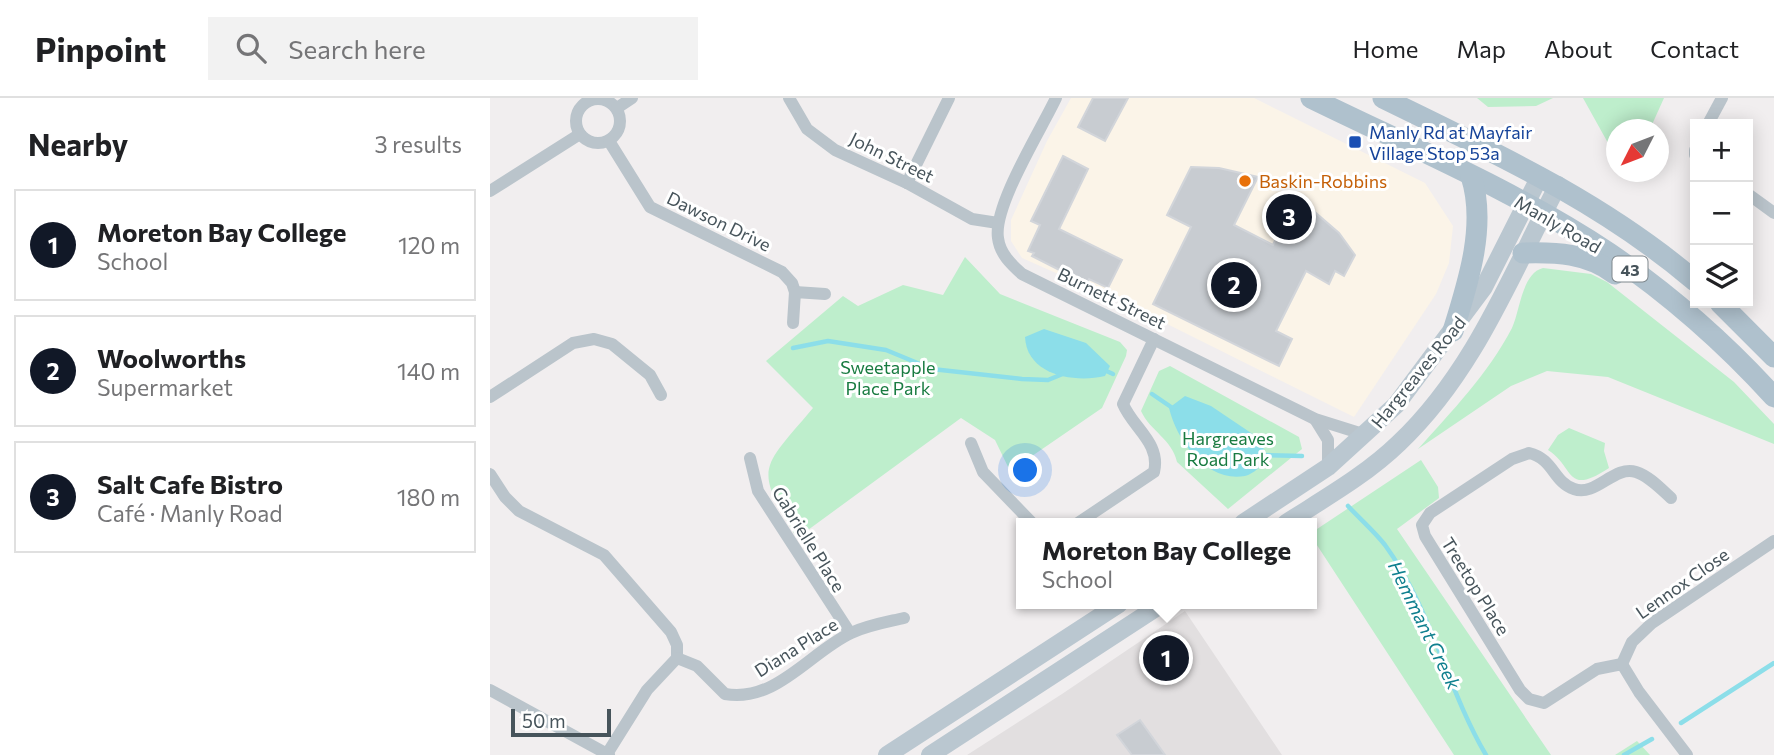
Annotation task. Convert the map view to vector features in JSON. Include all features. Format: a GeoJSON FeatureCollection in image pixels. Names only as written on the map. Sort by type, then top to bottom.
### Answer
{"type":"FeatureCollection","features":[{"type":"Feature","properties":{"kind":"main road","name":"Manly Road"},"geometry":{"type":"LineString","coordinates":[[1311,98],[1534,208],[1610,254],[1710,333],[1774,397]]}},
{"type":"Feature","properties":{"kind":"main road","name":"Manly Road"},"geometry":{"type":"LineString","coordinates":[[1383,98],[1549,180],[1645,240],[1690,277]]}},
{"type":"Feature","properties":{"kind":"main road"},"geometry":{"type":"LineString","coordinates":[[1453,331],[1468,281],[1477,216],[1478,201],[1471,176]]}},
{"type":"Feature","properties":{"kind":"main road","name":"Hargreaves Road"},"geometry":{"type":"LineString","coordinates":[[1251,518],[1328,467],[1396,405],[1484,287],[1549,180]]}},
{"type":"Feature","properties":{"kind":"main road","name":"Hargreaves Road"},"geometry":{"type":"LineString","coordinates":[[1294,518],[1375,464],[1416,427],[1466,362],[1523,253],[1534,208]]}},
{"type":"Feature","properties":{"kind":"main road"},"geometry":{"type":"LineString","coordinates":[[1523,253],[1569,254],[1598,262],[1686,328],[1710,333]]}},
{"type":"Feature","properties":{"kind":"main road"},"geometry":{"type":"LineString","coordinates":[[1725,308],[1774,357]]}},
{"type":"Feature","properties":{"kind":"main road"},"geometry":{"type":"LineString","coordinates":[[887,755],[1111,609]]}},
{"type":"Feature","properties":{"kind":"main road"},"geometry":{"type":"LineString","coordinates":[[930,755],[1154,609]]}},
{"type":"Feature","properties":{"kind":"street"},"geometry":{"type":"LineString","coordinates":[[599,98],[617,108],[620,127],[609,141],[592,143],[580,134],[576,117],[580,101],[599,98]]}},
{"type":"Feature","properties":{"kind":"street"},"geometry":{"type":"LineString","coordinates":[[617,108],[632,98]]}},
{"type":"Feature","properties":{"kind":"street","name":"John Street"},"geometry":{"type":"LineString","coordinates":[[789,98],[807,129],[835,150],[907,183],[972,219],[998,223]]}},
{"type":"Feature","properties":{"kind":"street"},"geometry":{"type":"LineString","coordinates":[[907,183],[949,98]]}},
{"type":"Feature","properties":{"kind":"street"},"geometry":{"type":"LineString","coordinates":[[998,223],[1005,201],[1056,98]]}},
{"type":"Feature","properties":{"kind":"street"},"geometry":{"type":"LineString","coordinates":[[1712,119],[1722,98]]}},
{"type":"Feature","properties":{"kind":"street"},"geometry":{"type":"LineString","coordinates":[[490,191],[580,134]]}},
{"type":"Feature","properties":{"kind":"street","name":"Dawson Drive"},"geometry":{"type":"LineString","coordinates":[[609,141],[650,207],[782,272],[795,292]]}},
{"type":"Feature","properties":{"kind":"street"},"geometry":{"type":"LineString","coordinates":[[1753,198],[1774,213]]}},
{"type":"Feature","properties":{"kind":"street","name":"Burnett Street"},"geometry":{"type":"LineString","coordinates":[[998,223],[998,239],[1003,253],[1022,274],[1315,419],[1366,435]]}},
{"type":"Feature","properties":{"kind":"street"},"geometry":{"type":"LineString","coordinates":[[793,323],[795,292],[825,294]]}},
{"type":"Feature","properties":{"kind":"street"},"geometry":{"type":"LineString","coordinates":[[490,397],[573,343],[594,339],[612,344],[650,375],[661,395]]}},
{"type":"Feature","properties":{"kind":"street"},"geometry":{"type":"LineString","coordinates":[[1085,518],[1153,472],[1156,462],[1153,447],[1129,418],[1123,404],[1154,339]]}},
{"type":"Feature","properties":{"kind":"street"},"geometry":{"type":"LineString","coordinates":[[1315,419],[1328,440],[1328,467]]}},
{"type":"Feature","properties":{"kind":"street"},"geometry":{"type":"LineString","coordinates":[[971,443],[983,472],[1027,518]]}},
{"type":"Feature","properties":{"kind":"street","name":"Treetop Place"},"geometry":{"type":"LineString","coordinates":[[1622,664],[1597,669],[1544,703],[1529,699],[1520,690],[1425,537],[1422,525],[1430,513],[1512,459],[1529,453],[1548,461],[1564,484],[1577,491],[1589,489],[1626,471],[1636,472],[1671,498]]}},
{"type":"Feature","properties":{"kind":"street","name":"Gabrielle Place"},"geometry":{"type":"LineString","coordinates":[[750,458],[758,491],[850,633]]}},
{"type":"Feature","properties":{"kind":"street"},"geometry":{"type":"LineString","coordinates":[[490,474],[505,497],[519,511],[596,550],[611,561],[671,632],[677,645],[677,658],[647,690],[608,754],[490,691]]}},
{"type":"Feature","properties":{"kind":"street","name":"Lennox Close"},"geometry":{"type":"LineString","coordinates":[[1622,664],[1632,642],[1652,623],[1774,541]]}},
{"type":"Feature","properties":{"kind":"street","name":"Diana Place"},"geometry":{"type":"LineString","coordinates":[[677,658],[697,666],[725,694],[742,695],[765,690],[850,633],[904,618]]}},
{"type":"Feature","properties":{"kind":"street"},"geometry":{"type":"LineString","coordinates":[[1622,664],[1639,692],[1688,755]]}},
{"type":"Feature","properties":{"kind":"shaded area"},"geometry":{"type":"Polygon","coordinates":[[[1071,98],[1254,98],[1425,183],[1453,226],[1449,263],[1436,294],[1354,417],[1139,310],[1022,258],[1011,241],[1011,220],[1047,141],[1071,98]]]}},
{"type":"Feature","properties":{"kind":"shaded area"},"geometry":{"type":"Polygon","coordinates":[[[1185,611],[1282,755],[967,755],[1062,694],[1185,611]]]}},
{"type":"Feature","properties":{"kind":"green space"},"geometry":{"type":"Polygon","coordinates":[[[1477,98],[1553,98],[1536,106],[1488,107],[1477,98]]]}},
{"type":"Feature","properties":{"kind":"green space"},"geometry":{"type":"Polygon","coordinates":[[[1583,98],[1664,98],[1655,119],[1606,119],[1606,139],[1583,98]]]}},
{"type":"Feature","properties":{"kind":"green space","name":"Sweetapple Place Park"},"geometry":{"type":"Polygon","coordinates":[[[965,257],[1000,294],[1120,342],[1127,350],[1126,356],[1102,408],[1010,471],[995,440],[961,418],[797,538],[774,496],[769,482],[769,469],[782,444],[813,408],[766,361],[843,296],[858,306],[903,285],[943,295],[965,257]]]}},
{"type":"Feature","properties":{"kind":"green space"},"geometry":{"type":"Polygon","coordinates":[[[1543,268],[1591,274],[1607,282],[1734,382],[1774,424],[1774,444],[1608,377],[1547,371],[1511,386],[1418,449],[1492,361],[1512,328],[1530,277],[1543,268]]]}},
{"type":"Feature","properties":{"kind":"green space","name":"Hargreaves Road Park"},"geometry":{"type":"Polygon","coordinates":[[[1170,366],[1299,437],[1302,449],[1228,509],[1177,462],[1171,447],[1141,411],[1159,371],[1170,366]]]}},
{"type":"Feature","properties":{"kind":"green space"},"geometry":{"type":"Polygon","coordinates":[[[1569,428],[1605,443],[1604,451],[1609,468],[1585,480],[1577,480],[1572,476],[1548,450],[1558,435],[1569,428]]]}},
{"type":"Feature","properties":{"kind":"green space"},"geometry":{"type":"Polygon","coordinates":[[[1421,460],[1438,487],[1439,498],[1397,529],[1551,755],[1454,755],[1317,545],[1317,529],[1421,460]]]}},
{"type":"Feature","properties":{"kind":"green space"},"geometry":{"type":"Polygon","coordinates":[[[1637,741],[1650,755],[1615,755],[1637,741]]]}},
{"type":"Feature","properties":{"kind":"water"},"geometry":{"type":"Polygon","coordinates":[[[1044,329],[1086,343],[1110,366],[1105,376],[1067,377],[1043,368],[1034,361],[1025,337],[1044,329]]]}},
{"type":"Feature","properties":{"kind":"water"},"geometry":{"type":"Polygon","coordinates":[[[1185,396],[1211,406],[1260,439],[1268,460],[1245,476],[1218,473],[1206,466],[1179,434],[1169,408],[1185,396]]]}},
{"type":"Feature","properties":{"kind":"building"},"geometry":{"type":"Polygon","coordinates":[[[1093,98],[1128,98],[1105,141],[1078,127],[1093,98]]]}},
{"type":"Feature","properties":{"kind":"building"},"geometry":{"type":"Polygon","coordinates":[[[1063,156],[1088,169],[1059,229],[1122,260],[1108,288],[1089,279],[1087,284],[1032,256],[1034,253],[1028,251],[1040,225],[1031,221],[1063,156]]]}},
{"type":"Feature","properties":{"kind":"building"},"geometry":{"type":"Polygon","coordinates":[[[1191,167],[1219,168],[1258,177],[1234,225],[1273,245],[1295,195],[1339,233],[1355,255],[1344,276],[1335,271],[1329,284],[1306,271],[1276,331],[1292,339],[1279,366],[1153,304],[1191,227],[1167,215],[1191,167]]]}},
{"type":"Feature","properties":{"kind":"building"},"geometry":{"type":"Polygon","coordinates":[[[1140,720],[1165,755],[1132,755],[1117,735],[1140,720]]]}},
{"type":"Feature","properties":{"kind":"waterway","name":"Hemmant Creek"},"geometry":{"type":"LineString","coordinates":[[793,348],[828,341],[886,350],[932,369],[1048,380],[1065,373]]}},
{"type":"Feature","properties":{"kind":"waterway","name":"Hemmant Creek"},"geometry":{"type":"LineString","coordinates":[[1102,369],[1113,374]]}},
{"type":"Feature","properties":{"kind":"waterway","name":"Hemmant Creek"},"geometry":{"type":"LineString","coordinates":[[1152,394],[1174,409]]}},
{"type":"Feature","properties":{"kind":"waterway","name":"Hemmant Creek"},"geometry":{"type":"LineString","coordinates":[[1262,455],[1302,456]]}},
{"type":"Feature","properties":{"kind":"waterway","name":"Hemmant Creek"},"geometry":{"type":"LineString","coordinates":[[1348,506],[1381,540],[1401,569],[1427,622],[1472,730],[1486,755]]}},
{"type":"Feature","properties":{"kind":"waterway"},"geometry":{"type":"LineString","coordinates":[[1681,723],[1774,663]]}},
{"type":"Feature","properties":{"kind":"waterway"},"geometry":{"type":"LineString","coordinates":[[1624,755],[1652,739]]}},
{"type":"Feature","properties":{"kind":"place","name":"Manly Rd at Mayfair Village Stop 53a"},"geometry":{"type":"Point","coordinates":[1355,142]}},
{"type":"Feature","properties":{"kind":"place","name":"Baskin-Robbins"},"geometry":{"type":"Point","coordinates":[1245,181]}},
{"type":"Feature","properties":{"kind":"place","name":"Salt Cafe Bistro"},"geometry":{"type":"Point","coordinates":[1289,217]}},
{"type":"Feature","properties":{"kind":"place","name":"Woolworths"},"geometry":{"type":"Point","coordinates":[1234,285]}},
{"type":"Feature","properties":{"kind":"place","name":"Moreton Bay College"},"geometry":{"type":"Point","coordinates":[1166,658]}}]}
